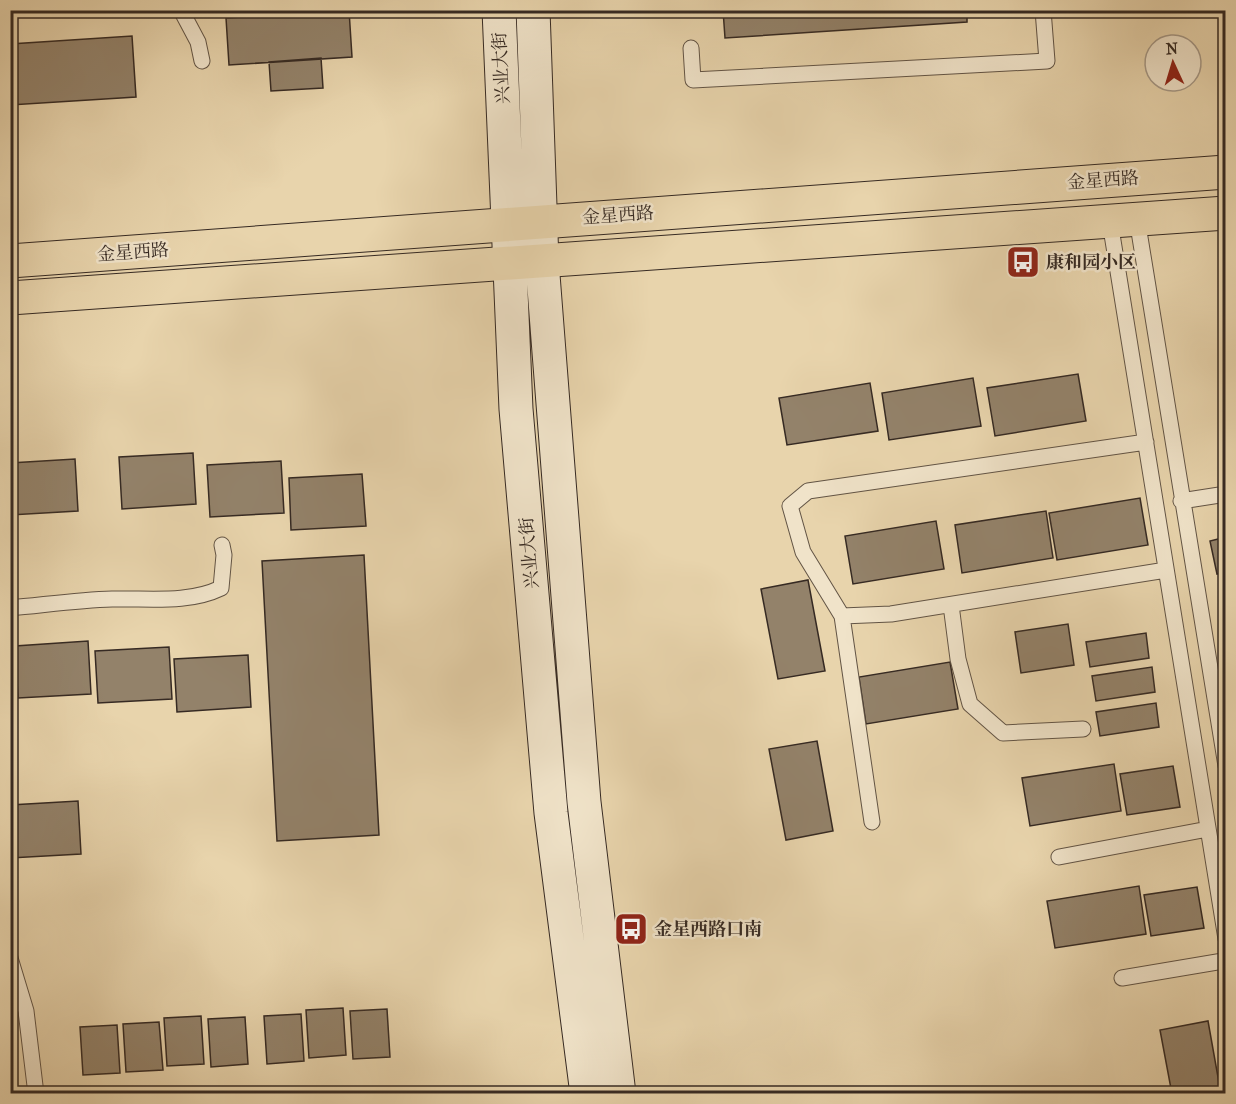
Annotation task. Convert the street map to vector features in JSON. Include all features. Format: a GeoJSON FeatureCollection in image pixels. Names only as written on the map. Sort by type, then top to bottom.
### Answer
{"type":"FeatureCollection","features":[{"type":"Feature","properties":{"kind":"main road","name":"兴业大街"},"geometry":{"type":"LineString","coordinates":[[499,10],[516,409],[551,813],[587,1094]]}},
{"type":"Feature","properties":{"kind":"main road","name":"兴业大街"},"geometry":{"type":"LineString","coordinates":[[533,10],[542,262],[584,802],[619,1094]]}},
{"type":"Feature","properties":{"kind":"main road","name":"金星西路"},"geometry":{"type":"LineString","coordinates":[[10,261],[1226,172]]}},
{"type":"Feature","properties":{"kind":"main road","name":"金星西路"},"geometry":{"type":"LineString","coordinates":[[10,298],[1226,213]]}},
{"type":"Feature","properties":{"kind":"lane"},"geometry":{"type":"LineString","coordinates":[[181,10],[198,42],[202,61]]}},
{"type":"Feature","properties":{"kind":"lane"},"geometry":{"type":"LineString","coordinates":[[691,48],[693,80],[1047,60],[1043,10]]}},
{"type":"Feature","properties":{"kind":"lane"},"geometry":{"type":"LineString","coordinates":[[1123,221],[1146,442],[1226,939]]}},
{"type":"Feature","properties":{"kind":"lane"},"geometry":{"type":"LineString","coordinates":[[1123,221],[1181,501],[1226,766]]}},
{"type":"Feature","properties":{"kind":"lane"},"geometry":{"type":"LineString","coordinates":[[872,822],[842,616],[803,552],[790,506],[808,491],[1146,442]]}},
{"type":"Feature","properties":{"kind":"lane"},"geometry":{"type":"LineString","coordinates":[[1181,501],[1226,494]]}},
{"type":"Feature","properties":{"kind":"lane"},"geometry":{"type":"LineString","coordinates":[[10,608],[110,599],[176,599],[209,594],[221,588],[224,555],[222,545]]}},
{"type":"Feature","properties":{"kind":"lane"},"geometry":{"type":"LineString","coordinates":[[842,616],[891,614],[1167,570]]}},
{"type":"Feature","properties":{"kind":"lane"},"geometry":{"type":"LineString","coordinates":[[951,605],[958,659],[969,704],[1003,733],[1083,729]]}},
{"type":"Feature","properties":{"kind":"lane"},"geometry":{"type":"LineString","coordinates":[[1059,856],[1208,829]]}},
{"type":"Feature","properties":{"kind":"lane"},"geometry":{"type":"LineString","coordinates":[[10,958],[26,1011],[36,1094]]}},
{"type":"Feature","properties":{"kind":"lane"},"geometry":{"type":"LineString","coordinates":[[1122,978],[1223,961]]}},
{"type":"Feature","properties":{"kind":"building"},"geometry":{"type":"Polygon","coordinates":[[[226,10],[326,10],[326,12],[226,18],[226,10]]]}},
{"type":"Feature","properties":{"kind":"building"},"geometry":{"type":"Polygon","coordinates":[[[349,10],[352,57],[229,65],[226,18],[349,10]]]}},
{"type":"Feature","properties":{"kind":"building"},"geometry":{"type":"Polygon","coordinates":[[[723,10],[967,10],[967,22],[725,38],[723,10]]]}},
{"type":"Feature","properties":{"kind":"building"},"geometry":{"type":"Polygon","coordinates":[[[1062,10],[1120,10],[1063,14],[1062,10]]]}},
{"type":"Feature","properties":{"kind":"building"},"geometry":{"type":"Polygon","coordinates":[[[132,36],[136,97],[10,105],[10,44],[132,36]]]}},
{"type":"Feature","properties":{"kind":"building"},"geometry":{"type":"Polygon","coordinates":[[[321,58],[323,88],[271,91],[269,62],[321,58]]]}},
{"type":"Feature","properties":{"kind":"building"},"geometry":{"type":"Polygon","coordinates":[[[1078,374],[1086,421],[995,436],[987,388],[1078,374]]]}},
{"type":"Feature","properties":{"kind":"building"},"geometry":{"type":"Polygon","coordinates":[[[973,378],[981,426],[889,440],[882,393],[973,378]]]}},
{"type":"Feature","properties":{"kind":"building"},"geometry":{"type":"Polygon","coordinates":[[[870,383],[878,431],[787,445],[779,398],[870,383]]]}},
{"type":"Feature","properties":{"kind":"building"},"geometry":{"type":"Polygon","coordinates":[[[193,453],[196,504],[122,509],[119,457],[193,453]]]}},
{"type":"Feature","properties":{"kind":"building"},"geometry":{"type":"Polygon","coordinates":[[[75,459],[78,511],[10,515],[10,463],[75,459]]]}},
{"type":"Feature","properties":{"kind":"building"},"geometry":{"type":"Polygon","coordinates":[[[281,461],[284,513],[210,517],[207,465],[281,461]]]}},
{"type":"Feature","properties":{"kind":"building"},"geometry":{"type":"Polygon","coordinates":[[[362,474],[366,526],[291,530],[289,478],[362,474]]]}},
{"type":"Feature","properties":{"kind":"building"},"geometry":{"type":"Polygon","coordinates":[[[1140,498],[1148,545],[1057,560],[1049,513],[1140,498]]]}},
{"type":"Feature","properties":{"kind":"building"},"geometry":{"type":"Polygon","coordinates":[[[1046,511],[1053,558],[962,573],[955,525],[1046,511]]]}},
{"type":"Feature","properties":{"kind":"building"},"geometry":{"type":"Polygon","coordinates":[[[936,521],[944,569],[853,584],[845,536],[936,521]]]}},
{"type":"Feature","properties":{"kind":"building"},"geometry":{"type":"Polygon","coordinates":[[[1226,537],[1226,572],[1217,574],[1210,541],[1226,537]]]}},
{"type":"Feature","properties":{"kind":"building"},"geometry":{"type":"Polygon","coordinates":[[[364,555],[379,835],[277,841],[262,561],[364,555]]]}},
{"type":"Feature","properties":{"kind":"building"},"geometry":{"type":"Polygon","coordinates":[[[808,580],[825,671],[778,679],[761,589],[808,580]]]}},
{"type":"Feature","properties":{"kind":"building"},"geometry":{"type":"Polygon","coordinates":[[[1068,624],[1074,665],[1021,673],[1015,632],[1068,624]]]}},
{"type":"Feature","properties":{"kind":"building"},"geometry":{"type":"Polygon","coordinates":[[[1146,633],[1149,658],[1090,667],[1086,642],[1146,633]]]}},
{"type":"Feature","properties":{"kind":"building"},"geometry":{"type":"Polygon","coordinates":[[[88,641],[91,694],[18,698],[15,646],[88,641]]]}},
{"type":"Feature","properties":{"kind":"building"},"geometry":{"type":"Polygon","coordinates":[[[169,647],[172,699],[98,703],[95,651],[169,647]]]}},
{"type":"Feature","properties":{"kind":"building"},"geometry":{"type":"Polygon","coordinates":[[[248,655],[251,707],[177,712],[174,659],[248,655]]]}},
{"type":"Feature","properties":{"kind":"building"},"geometry":{"type":"Polygon","coordinates":[[[950,662],[958,709],[866,724],[859,677],[950,662]]]}},
{"type":"Feature","properties":{"kind":"building"},"geometry":{"type":"Polygon","coordinates":[[[1152,667],[1155,692],[1096,701],[1092,676],[1152,667]]]}},
{"type":"Feature","properties":{"kind":"building"},"geometry":{"type":"Polygon","coordinates":[[[1156,703],[1159,727],[1100,736],[1096,712],[1156,703]]]}},
{"type":"Feature","properties":{"kind":"building"},"geometry":{"type":"Polygon","coordinates":[[[817,741],[833,831],[786,840],[769,749],[817,741]]]}},
{"type":"Feature","properties":{"kind":"building"},"geometry":{"type":"Polygon","coordinates":[[[1114,764],[1121,811],[1030,826],[1022,778],[1114,764]]]}},
{"type":"Feature","properties":{"kind":"building"},"geometry":{"type":"Polygon","coordinates":[[[1173,766],[1180,807],[1127,815],[1120,774],[1173,766]]]}},
{"type":"Feature","properties":{"kind":"building"},"geometry":{"type":"Polygon","coordinates":[[[78,801],[81,854],[10,858],[10,805],[78,801]]]}},
{"type":"Feature","properties":{"kind":"building"},"geometry":{"type":"Polygon","coordinates":[[[1139,886],[1146,934],[1055,948],[1047,901],[1139,886]]]}},
{"type":"Feature","properties":{"kind":"building"},"geometry":{"type":"Polygon","coordinates":[[[1197,887],[1204,928],[1151,936],[1144,895],[1197,887]]]}},
{"type":"Feature","properties":{"kind":"building"},"geometry":{"type":"Polygon","coordinates":[[[343,1008],[346,1055],[309,1058],[306,1010],[343,1008]]]}},
{"type":"Feature","properties":{"kind":"building"},"geometry":{"type":"Polygon","coordinates":[[[387,1009],[390,1057],[353,1059],[350,1011],[387,1009]]]}},
{"type":"Feature","properties":{"kind":"building"},"geometry":{"type":"Polygon","coordinates":[[[10,1013],[13,1013],[17,1060],[10,1060],[10,1013]]]}},
{"type":"Feature","properties":{"kind":"building"},"geometry":{"type":"Polygon","coordinates":[[[301,1014],[304,1061],[267,1064],[264,1016],[301,1014]]]}},
{"type":"Feature","properties":{"kind":"building"},"geometry":{"type":"Polygon","coordinates":[[[201,1016],[204,1064],[167,1066],[164,1018],[201,1016]]]}},
{"type":"Feature","properties":{"kind":"building"},"geometry":{"type":"Polygon","coordinates":[[[245,1017],[248,1064],[211,1067],[208,1019],[245,1017]]]}},
{"type":"Feature","properties":{"kind":"building"},"geometry":{"type":"Polygon","coordinates":[[[1208,1021],[1221,1094],[1172,1094],[1160,1030],[1208,1021]]]}},
{"type":"Feature","properties":{"kind":"building"},"geometry":{"type":"Polygon","coordinates":[[[159,1022],[163,1070],[126,1072],[123,1024],[159,1022]]]}},
{"type":"Feature","properties":{"kind":"building"},"geometry":{"type":"Polygon","coordinates":[[[117,1025],[120,1073],[83,1075],[80,1027],[117,1025]]]}},
{"type":"Feature","properties":{"kind":"place","name":"康和园小区"},"geometry":{"type":"Point","coordinates":[1023,262]}},
{"type":"Feature","properties":{"kind":"place","name":"金星西路口南"},"geometry":{"type":"Point","coordinates":[631,929]}}]}
